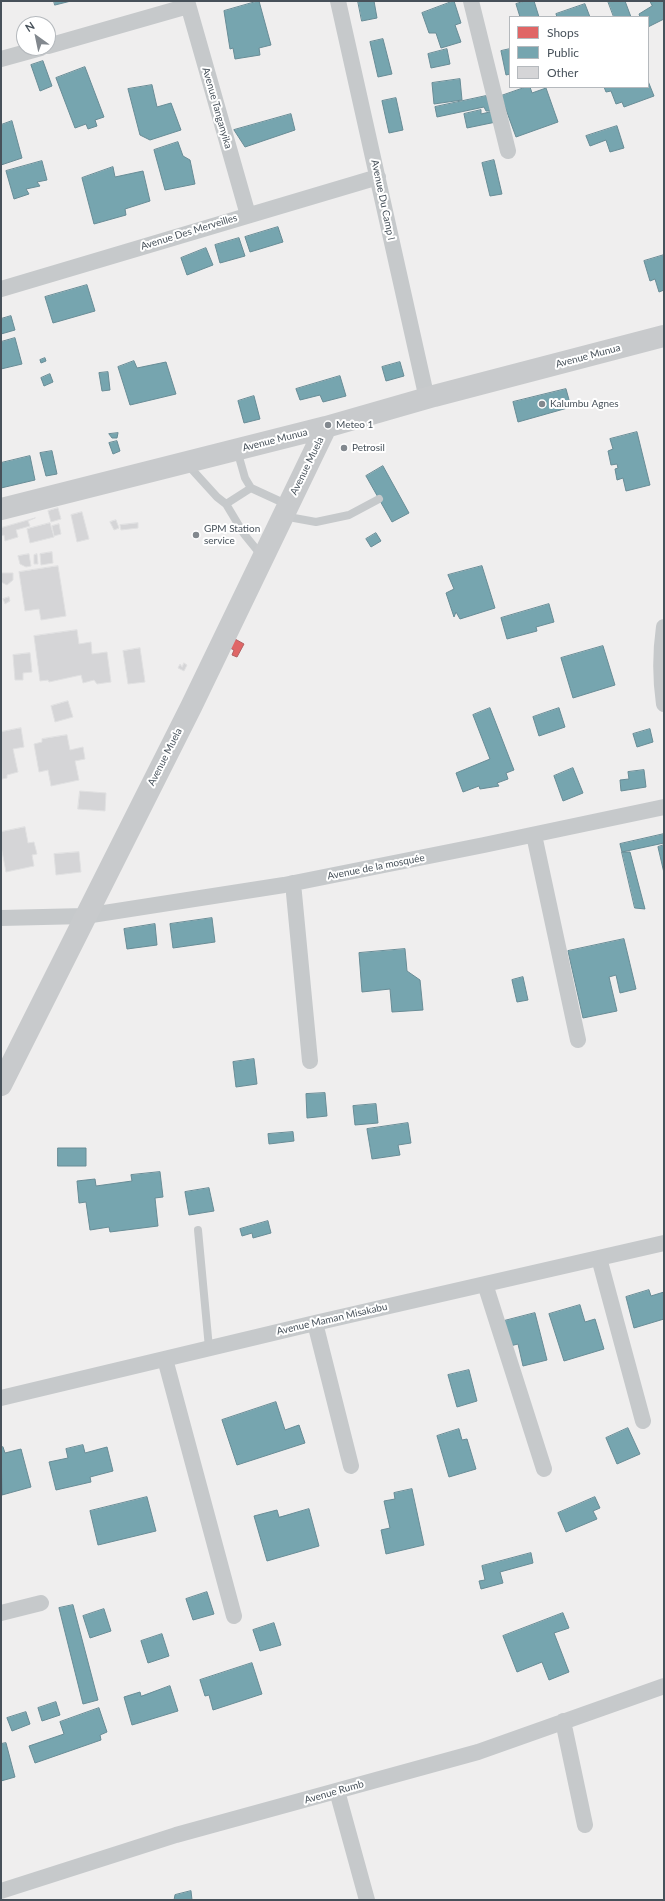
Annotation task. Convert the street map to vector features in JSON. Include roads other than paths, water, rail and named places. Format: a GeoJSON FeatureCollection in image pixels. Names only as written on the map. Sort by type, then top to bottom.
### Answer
{"type":"FeatureCollection","features":[{"type":"Feature","properties":{"kind":"street","name":"Avenue Du Camp I"},"geometry":{"type":"LineString","coordinates":[[338,1],[427,399]]}},
{"type":"Feature","properties":{"kind":"street"},"geometry":{"type":"LineString","coordinates":[[471,1],[508,151]]}},
{"type":"Feature","properties":{"kind":"street"},"geometry":{"type":"LineString","coordinates":[[56,44],[188,4]]}},
{"type":"Feature","properties":{"kind":"street","name":"Avenue Tanganyika"},"geometry":{"type":"LineString","coordinates":[[188,4],[248,215]]}},
{"type":"Feature","properties":{"kind":"street"},"geometry":{"type":"LineString","coordinates":[[1,59],[16,55]]}},
{"type":"Feature","properties":{"kind":"street","name":"Avenue Des Merveilles"},"geometry":{"type":"LineString","coordinates":[[1,289],[378,177]]}},
{"type":"Feature","properties":{"kind":"street","name":"Avenue Munua"},"geometry":{"type":"LineString","coordinates":[[1,509],[326,427],[664,336]]}},
{"type":"Feature","properties":{"kind":"street","name":"Avenue Muela"},"geometry":{"type":"LineString","coordinates":[[1,1086],[191,707],[326,427]]}},
{"type":"Feature","properties":{"kind":"street"},"geometry":{"type":"LineString","coordinates":[[664,628],[660,654],[660,678],[664,704]]}},
{"type":"Feature","properties":{"kind":"street","name":"Avenue de la mosquée"},"geometry":{"type":"LineString","coordinates":[[1,918],[85,916],[293,883],[534,835],[664,806]]}},
{"type":"Feature","properties":{"kind":"street"},"geometry":{"type":"LineString","coordinates":[[534,835],[578,1040]]}},
{"type":"Feature","properties":{"kind":"street"},"geometry":{"type":"LineString","coordinates":[[293,883],[310,1061]]}},
{"type":"Feature","properties":{"kind":"street","name":"Avenue Maman Misakabu"},"geometry":{"type":"LineString","coordinates":[[1,1398],[315,1323],[664,1243]]}},
{"type":"Feature","properties":{"kind":"street"},"geometry":{"type":"LineString","coordinates":[[599,1258],[643,1421]]}},
{"type":"Feature","properties":{"kind":"street"},"geometry":{"type":"LineString","coordinates":[[485,1284],[544,1469]]}},
{"type":"Feature","properties":{"kind":"street"},"geometry":{"type":"LineString","coordinates":[[315,1323],[351,1466]]}},
{"type":"Feature","properties":{"kind":"street"},"geometry":{"type":"LineString","coordinates":[[165,1359],[234,1616]]}},
{"type":"Feature","properties":{"kind":"street"},"geometry":{"type":"LineString","coordinates":[[1,1612],[41,1603]]}},
{"type":"Feature","properties":{"kind":"street","name":"Avenue Rumb"},"geometry":{"type":"LineString","coordinates":[[1,1891],[176,1836],[478,1752],[664,1686]]}},
{"type":"Feature","properties":{"kind":"street"},"geometry":{"type":"LineString","coordinates":[[563,1721],[585,1825]]}},
{"type":"Feature","properties":{"kind":"street"},"geometry":{"type":"LineString","coordinates":[[337,1791],[367,1900]]}},
{"type":"Feature","properties":{"kind":"lane"},"geometry":{"type":"LineString","coordinates":[[237,450],[245,478],[251,488],[285,510],[316,522],[349,515],[379,499]]}},
{"type":"Feature","properties":{"kind":"lane"},"geometry":{"type":"LineString","coordinates":[[185,462],[217,497],[226,504],[244,534],[263,557]]}},
{"type":"Feature","properties":{"kind":"lane"},"geometry":{"type":"LineString","coordinates":[[226,504],[251,488]]}},
{"type":"Feature","properties":{"kind":"lane"},"geometry":{"type":"LineString","coordinates":[[198,1230],[209,1348]]}},
{"type":"Feature","properties":{"kind":"place","name":"Kalumbu Agnes"},"geometry":{"type":"Point","coordinates":[542,404]}},
{"type":"Feature","properties":{"kind":"place","name":"Meteo 1"},"geometry":{"type":"Point","coordinates":[328,425]}},
{"type":"Feature","properties":{"kind":"place","name":"Petrosil"},"geometry":{"type":"Point","coordinates":[344,448]}},
{"type":"Feature","properties":{"kind":"place","name":"GPM Station service"},"geometry":{"type":"Point","coordinates":[196,535]}}]}
